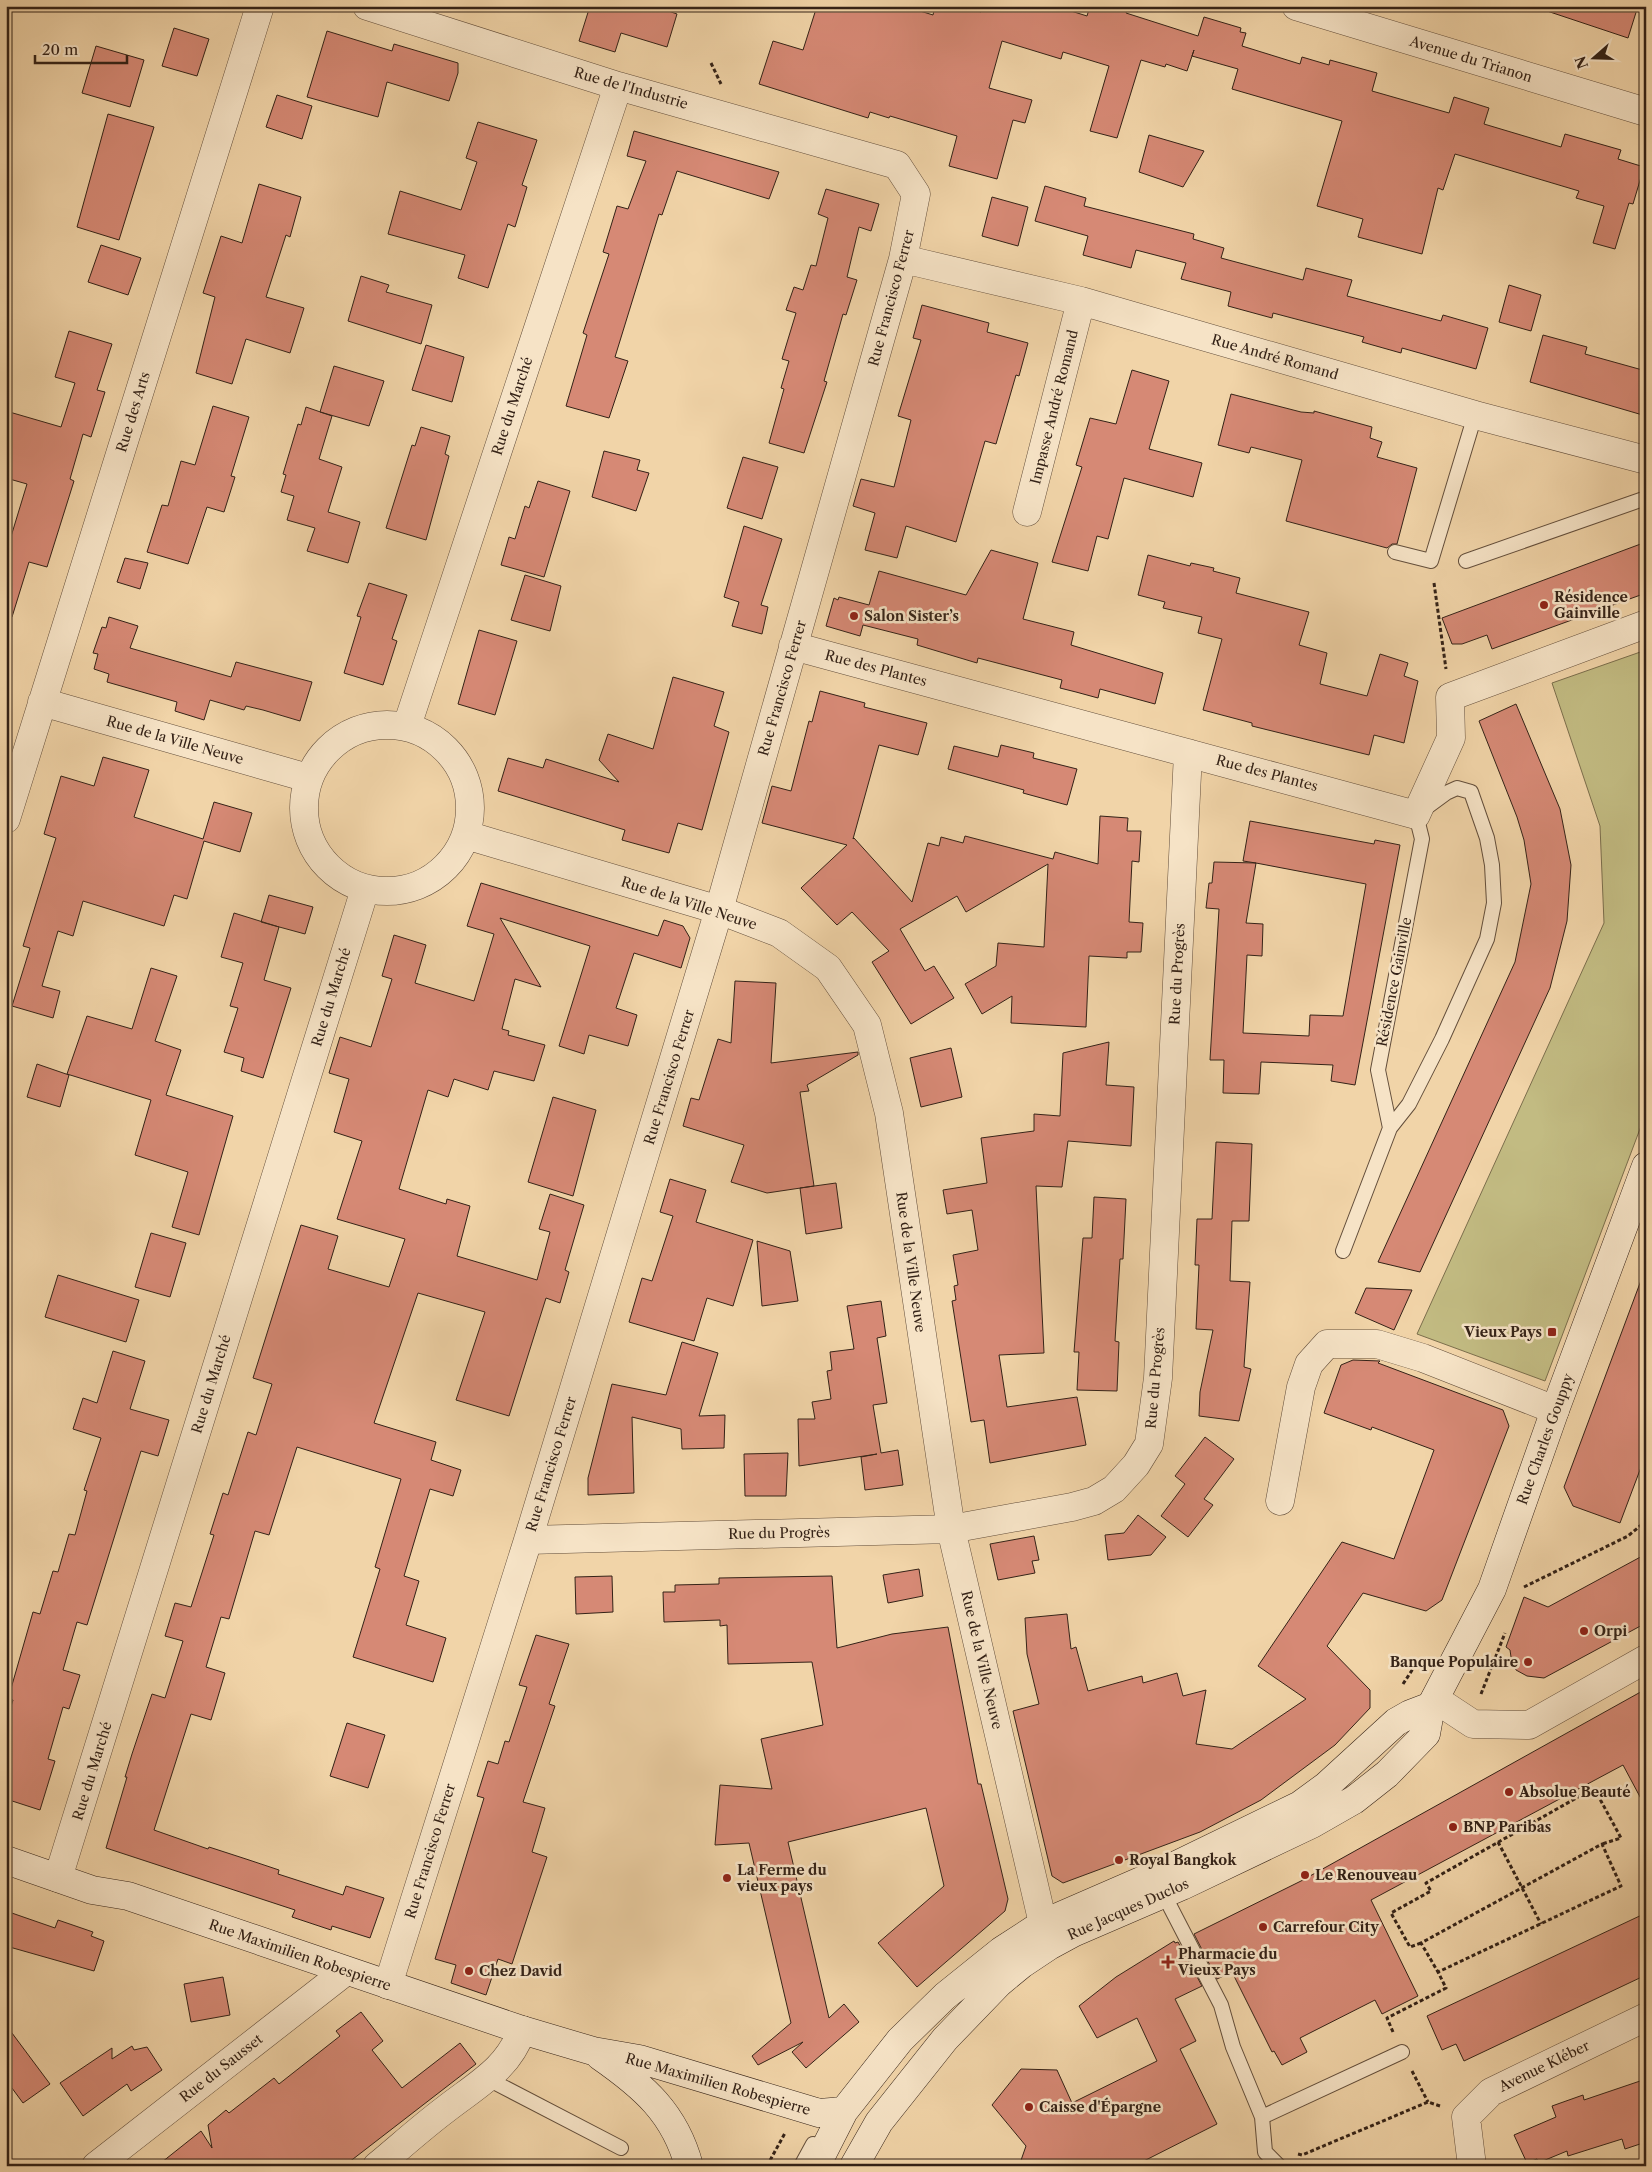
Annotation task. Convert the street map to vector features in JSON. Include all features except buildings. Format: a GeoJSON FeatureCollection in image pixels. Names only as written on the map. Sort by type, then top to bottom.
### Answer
{"type":"FeatureCollection","features":[{"type":"Feature","properties":{"kind":"street","name":"Rue des Arts"},"geometry":{"type":"LineString","coordinates":[[6,819],[260,6]]}},
{"type":"Feature","properties":{"kind":"street","name":"Rue de l'Industrie"},"geometry":{"type":"LineString","coordinates":[[367,6],[618,86],[897,165]]}},
{"type":"Feature","properties":{"kind":"street","name":"Avenue du Trianon"},"geometry":{"type":"LineString","coordinates":[[1296,6],[1646,112]]}},
{"type":"Feature","properties":{"kind":"street","name":"Rue du Marché"},"geometry":{"type":"LineString","coordinates":[[407,726],[618,86]]}},
{"type":"Feature","properties":{"kind":"street","name":"Rue Francisco Ferrer"},"geometry":{"type":"LineString","coordinates":[[388,1985],[528,1540],[720,910],[903,259],[916,194],[897,165]]}},
{"type":"Feature","properties":{"kind":"street","name":"Rue André Romand"},"geometry":{"type":"LineString","coordinates":[[903,259],[1081,301],[1475,415],[1646,460]]}},
{"type":"Feature","properties":{"kind":"street","name":"Impasse André Romand"},"geometry":{"type":"LineString","coordinates":[[1027,512],[1081,301]]}},
{"type":"Feature","properties":{"kind":"street"},"geometry":{"type":"LineString","coordinates":[[1416,815],[1452,738],[1450,696],[1646,624]]}},
{"type":"Feature","properties":{"kind":"street","name":"Rue des Plantes"},"geometry":{"type":"LineString","coordinates":[[793,646],[1416,815]]}},
{"type":"Feature","properties":{"kind":"street","name":"Rue de la Ville Neuve"},"geometry":{"type":"LineString","coordinates":[[42,702],[308,778]]}},
{"type":"Feature","properties":{"kind":"street"},"geometry":{"type":"LineString","coordinates":[[382,724],[407,726],[432,737],[452,756],[466,780],[471,808],[466,835],[454,857],[437,875],[415,887],[390,892],[364,889],[340,877],[319,858],[306,833],[303,805],[308,778],[320,756],[332,745],[359,728],[382,724]]}},
{"type":"Feature","properties":{"kind":"street","name":"Rue du Progrès"},"geometry":{"type":"LineString","coordinates":[[528,1540],[951,1529],[1072,1508],[1094,1501],[1114,1489],[1136,1465],[1149,1444],[1158,1378],[1188,753]]}},
{"type":"Feature","properties":{"kind":"street","name":"Rue de la Ville Neuve"},"geometry":{"type":"LineString","coordinates":[[466,835],[720,910],[779,933],[828,968],[867,1026],[889,1113],[951,1529],[1046,1935]]}},
{"type":"Feature","properties":{"kind":"street","name":"Rue du Marché"},"geometry":{"type":"LineString","coordinates":[[58,1878],[364,889]]}},
{"type":"Feature","properties":{"kind":"street","name":"Rue Charles Gouppy"},"geometry":{"type":"LineString","coordinates":[[1433,1702],[1492,1589],[1555,1410],[1646,1166]]}},
{"type":"Feature","properties":{"kind":"street"},"geometry":{"type":"LineString","coordinates":[[1280,1501],[1301,1388],[1309,1364],[1328,1344],[1378,1344],[1423,1358],[1555,1410]]}},
{"type":"Feature","properties":{"kind":"street"},"geometry":{"type":"LineString","coordinates":[[1433,1702],[1473,1724],[1529,1725],[1646,1660]]}},
{"type":"Feature","properties":{"kind":"street","name":"Rue Jacques Duclos"},"geometry":{"type":"LineString","coordinates":[[1159,1884],[1300,1805],[1326,1786],[1396,1722],[1433,1702]]}},
{"type":"Feature","properties":{"kind":"street","name":"Rue Jacques Duclos"},"geometry":{"type":"LineString","coordinates":[[816,2166],[844,2111],[900,2040],[920,2019],[1001,1951],[1046,1935],[1159,1884],[1312,1824],[1354,1800],[1387,1774],[1426,1734],[1433,1702]]}},
{"type":"Feature","properties":{"kind":"street","name":"Rue Maximilien Robespierre"},"geometry":{"type":"LineString","coordinates":[[6,1860],[92,1890],[128,1896],[522,2030],[593,2051],[639,2059],[819,2113],[844,2111]]}},
{"type":"Feature","properties":{"kind":"street","name":"Rue Jacques Duclos"},"geometry":{"type":"LineString","coordinates":[[854,2166],[880,2122],[955,2028],[1046,1935]]}},
{"type":"Feature","properties":{"kind":"street","name":"Rue du Sausset"},"geometry":{"type":"LineString","coordinates":[[96,2166],[346,1971]]}},
{"type":"Feature","properties":{"kind":"street","name":"Avenue Kléber"},"geometry":{"type":"LineString","coordinates":[[1466,2116],[1491,2092],[1646,2017]]}},
{"type":"Feature","properties":{"kind":"street"},"geometry":{"type":"LineString","coordinates":[[378,2166],[446,2109],[488,2079],[515,2049],[522,2030]]}},
{"type":"Feature","properties":{"kind":"street","name":"Rue Maximilien Robespierre"},"geometry":{"type":"LineString","coordinates":[[593,2051],[648,2092],[665,2113],[678,2136],[689,2166]]}},
{"type":"Feature","properties":{"kind":"street"},"geometry":{"type":"LineString","coordinates":[[1466,2116],[1472,2166]]}},
{"type":"Feature","properties":{"kind":"lane"},"geometry":{"type":"LineString","coordinates":[[1395,552],[1431,561],[1475,415]]}},
{"type":"Feature","properties":{"kind":"lane"},"geometry":{"type":"LineString","coordinates":[[1466,561],[1646,498]]}},
{"type":"Feature","properties":{"kind":"lane"},"geometry":{"type":"LineString","coordinates":[[1343,1250],[1390,1128],[1410,1104],[1442,1039],[1487,939],[1494,903],[1487,838],[1470,792],[1457,788],[1432,802],[1416,815]]}},
{"type":"Feature","properties":{"kind":"lane","name":"Résidence Gainville"},"geometry":{"type":"LineString","coordinates":[[1390,1128],[1378,1070],[1422,839],[1416,815]]}},
{"type":"Feature","properties":{"kind":"lane"},"geometry":{"type":"LineString","coordinates":[[1159,1884],[1221,2005],[1233,2047],[1262,2117],[1265,2152],[1279,2166]]}},
{"type":"Feature","properties":{"kind":"lane"},"geometry":{"type":"LineString","coordinates":[[1262,2117],[1402,2052]]}},
{"type":"Feature","properties":{"kind":"lane"},"geometry":{"type":"LineString","coordinates":[[488,2079],[621,2148]]}},
{"type":"Feature","properties":{"kind":"lane"},"geometry":{"type":"LineString","coordinates":[[801,2166],[819,2135],[844,2111]]}},
{"type":"Feature","properties":{"kind":"path"},"geometry":{"type":"LineString","coordinates":[[1431,561],[1450,696]]}},
{"type":"Feature","properties":{"kind":"path"},"geometry":{"type":"LineString","coordinates":[[1492,1589],[1514,1592],[1628,1536],[1646,1522]]}},
{"type":"Feature","properties":{"kind":"path"},"geometry":{"type":"LineString","coordinates":[[1396,1722],[1390,1713],[1389,1706],[1425,1651]]}},
{"type":"Feature","properties":{"kind":"path"},"geometry":{"type":"LineString","coordinates":[[1594,1788],[1621,1838],[1602,1844],[1421,1943],[1410,1947],[1392,1913],[1431,1891],[1426,1883],[1498,1842],[1594,1788]]}},
{"type":"Feature","properties":{"kind":"path"},"geometry":{"type":"LineString","coordinates":[[1498,1842],[1541,1924]]}},
{"type":"Feature","properties":{"kind":"path"},"geometry":{"type":"LineString","coordinates":[[1438,1972],[1621,1886],[1602,1844]]}},
{"type":"Feature","properties":{"kind":"path"},"geometry":{"type":"LineString","coordinates":[[1421,1943],[1446,1988],[1387,2018],[1428,2102],[1466,2116]]}},
{"type":"Feature","properties":{"kind":"path"},"geometry":{"type":"LineString","coordinates":[[1265,2152],[1302,2155],[1428,2102]]}},
{"type":"Feature","properties":{"kind":"shaded area"},"geometry":{"type":"Polygon","coordinates":[[[1646,650],[1646,1113],[1545,1381],[1417,1334],[1604,923],[1600,826],[1552,683],[1646,650]]]}},
{"type":"Feature","properties":{"kind":"place","name":"Résidence Gainville"},"geometry":{"type":"Point","coordinates":[1544,605]}},
{"type":"Feature","properties":{"kind":"place","name":"Salon Sister’s"},"geometry":{"type":"Point","coordinates":[854,616]}},
{"type":"Feature","properties":{"kind":"place","name":"Vieux Pays"},"geometry":{"type":"Point","coordinates":[1552,1332]}},
{"type":"Feature","properties":{"kind":"place","name":"Orpi"},"geometry":{"type":"Point","coordinates":[1584,1631]}},
{"type":"Feature","properties":{"kind":"place","name":"Banque Populaire"},"geometry":{"type":"Point","coordinates":[1528,1662]}},
{"type":"Feature","properties":{"kind":"place","name":"Absolue Beauté"},"geometry":{"type":"Point","coordinates":[1509,1792]}},
{"type":"Feature","properties":{"kind":"place","name":"BNP Paribas"},"geometry":{"type":"Point","coordinates":[1453,1827]}},
{"type":"Feature","properties":{"kind":"place","name":"Royal Bangkok"},"geometry":{"type":"Point","coordinates":[1119,1860]}},
{"type":"Feature","properties":{"kind":"place","name":"Le Renouveau"},"geometry":{"type":"Point","coordinates":[1305,1875]}},
{"type":"Feature","properties":{"kind":"place","name":"La Ferme du vieux pays"},"geometry":{"type":"Point","coordinates":[727,1878]}},
{"type":"Feature","properties":{"kind":"place","name":"Carrefour City"},"geometry":{"type":"Point","coordinates":[1263,1927]}},
{"type":"Feature","properties":{"kind":"place","name":"Pharmacie du Vieux Pays"},"geometry":{"type":"Point","coordinates":[1168,1962]}},
{"type":"Feature","properties":{"kind":"place","name":"Chez David"},"geometry":{"type":"Point","coordinates":[469,1971]}},
{"type":"Feature","properties":{"kind":"place","name":"Caisse d'Épargne"},"geometry":{"type":"Point","coordinates":[1029,2107]}}]}
